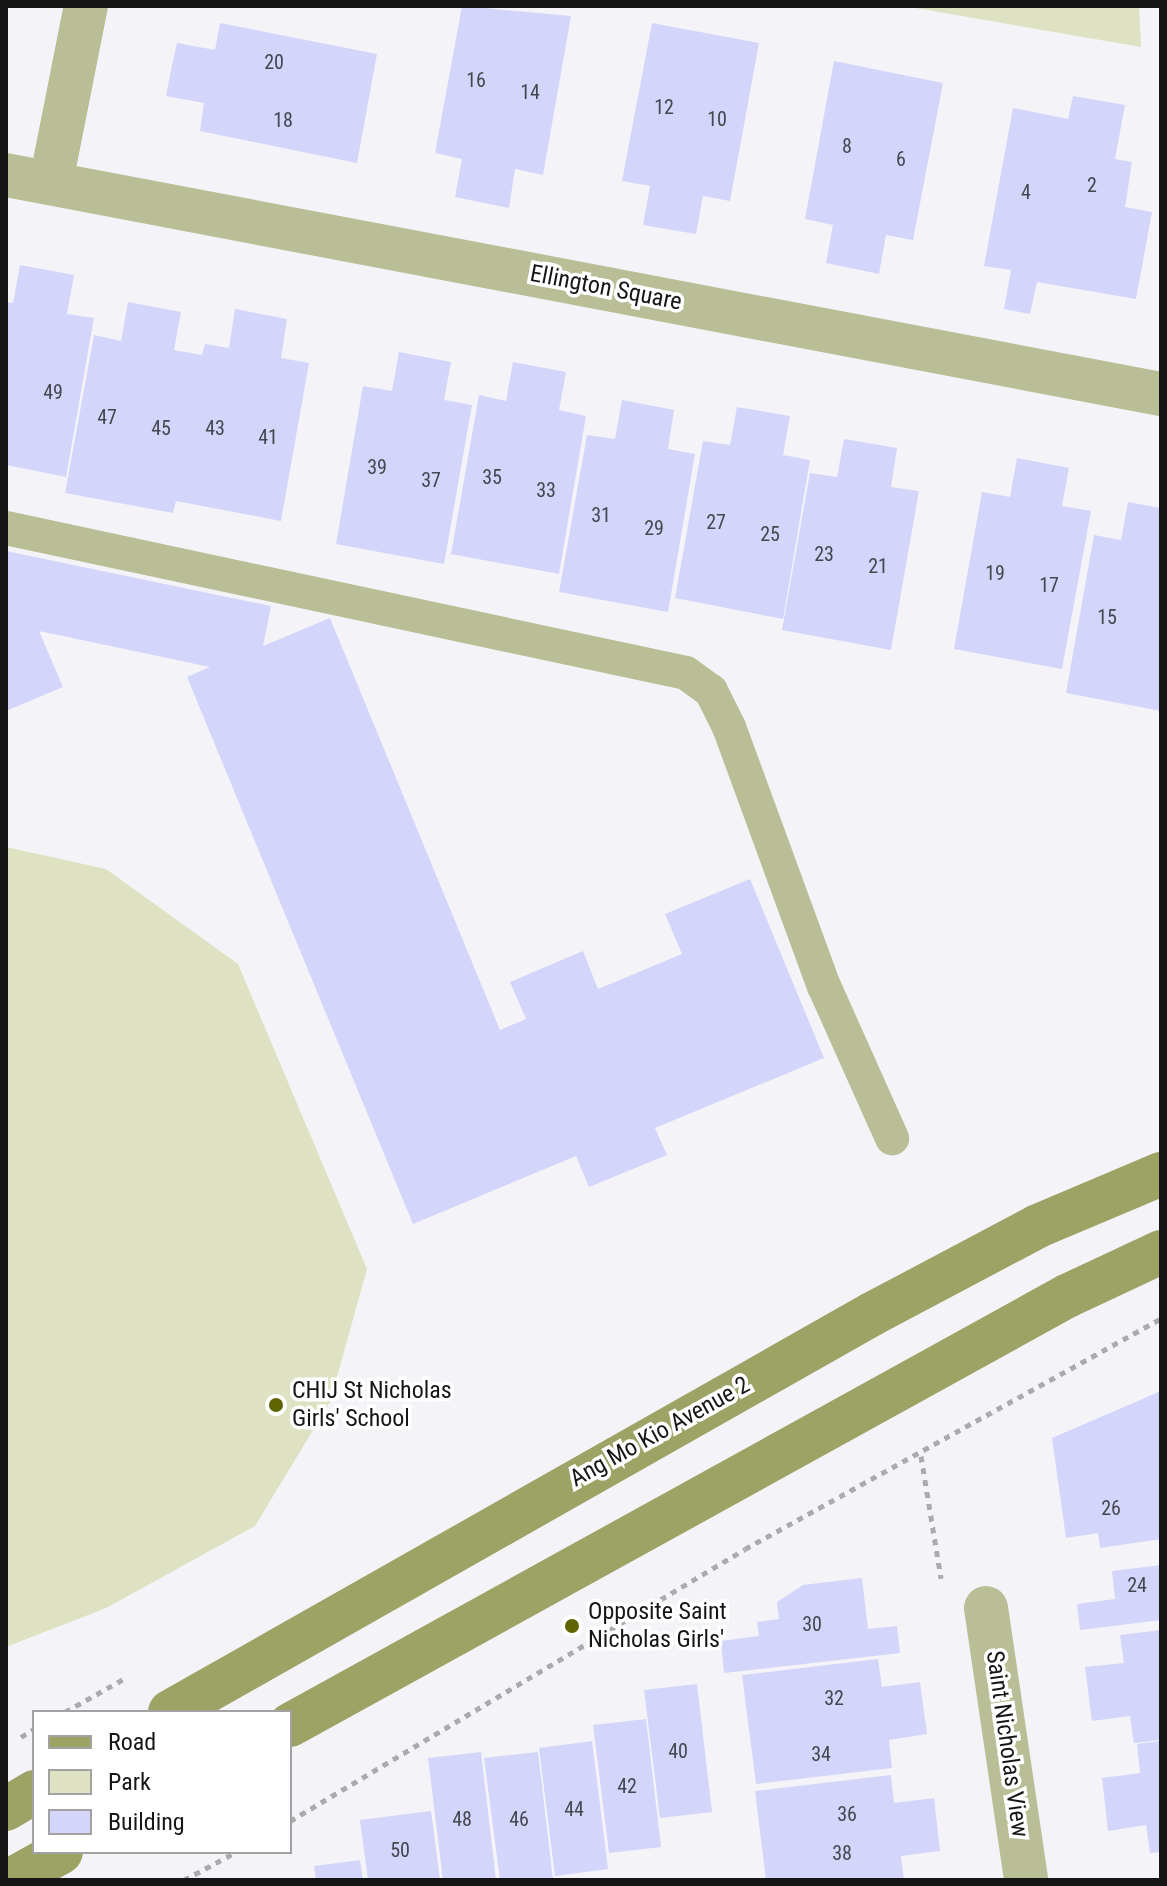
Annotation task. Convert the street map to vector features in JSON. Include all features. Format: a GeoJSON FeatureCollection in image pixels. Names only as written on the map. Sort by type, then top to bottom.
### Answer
{"type":"FeatureCollection","features":[{"type":"Feature","properties":{"kind":"main road","name":"Ang Mo Kio Avenue 2"},"geometry":{"type":"LineString","coordinates":[[174,1710],[872,1314],[1038,1226],[1161,1174]]}},
{"type":"Feature","properties":{"kind":"main road"},"geometry":{"type":"LineString","coordinates":[[292,1724],[1067,1296],[1161,1252]]}},
{"type":"Feature","properties":{"kind":"main road"},"geometry":{"type":"LineString","coordinates":[[6,1809],[32,1793]]}},
{"type":"Feature","properties":{"kind":"main road"},"geometry":{"type":"LineString","coordinates":[[11,1880],[57,1854]]}},
{"type":"Feature","properties":{"kind":"street"},"geometry":{"type":"LineString","coordinates":[[51,182],[86,6]]}},
{"type":"Feature","properties":{"kind":"street","name":"Ellington Square"},"geometry":{"type":"LineString","coordinates":[[6,175],[1161,394]]}},
{"type":"Feature","properties":{"kind":"street","name":"Saint Nicholas View"},"geometry":{"type":"LineString","coordinates":[[986,1608],[1026,1880]]}},
{"type":"Feature","properties":{"kind":"lane"},"geometry":{"type":"LineString","coordinates":[[6,528],[686,673],[711,691],[729,727],[824,986],[892,1138]]}},
{"type":"Feature","properties":{"kind":"path"},"geometry":{"type":"LineString","coordinates":[[292,1820],[745,1549],[921,1456],[1161,1318]]}},
{"type":"Feature","properties":{"kind":"path"},"geometry":{"type":"LineString","coordinates":[[921,1456],[941,1578],[972,1613],[986,1608]]}},
{"type":"Feature","properties":{"kind":"path"},"geometry":{"type":"LineString","coordinates":[[184,1880],[232,1854]]}},
{"type":"Feature","properties":{"kind":"green space"},"geometry":{"type":"Polygon","coordinates":[[[904,6],[1139,6],[1141,47],[904,6]]]}},
{"type":"Feature","properties":{"kind":"green space"},"geometry":{"type":"Polygon","coordinates":[[[6,847],[106,869],[238,964],[367,1269],[330,1402],[255,1526],[106,1608],[6,1647],[6,847]]]}},
{"type":"Feature","properties":{"kind":"building"},"geometry":{"type":"Polygon","coordinates":[[[462,6],[571,16],[543,175],[515,169],[509,208],[455,197],[462,159],[435,153],[462,6]]]}},
{"type":"Feature","properties":{"kind":"building"},"geometry":{"type":"Polygon","coordinates":[[[220,23],[377,54],[357,163],[200,131],[204,103],[166,96],[177,43],[215,50],[220,23]]]}},
{"type":"Feature","properties":{"kind":"building"},"geometry":{"type":"Polygon","coordinates":[[[652,23],[759,43],[730,201],[703,196],[696,234],[643,225],[650,186],[622,181],[652,23]]]}},
{"type":"Feature","properties":{"kind":"building"},"geometry":{"type":"Polygon","coordinates":[[[834,61],[943,83],[913,240],[886,235],[879,274],[826,263],[833,225],[805,219],[834,61]]]}},
{"type":"Feature","properties":{"kind":"building"},"geometry":{"type":"Polygon","coordinates":[[[1073,96],[1125,105],[1115,159],[1132,162],[1125,207],[1152,212],[1136,299],[1037,282],[1030,314],[1004,309],[1011,270],[984,266],[1013,108],[1068,119],[1073,96]]]}},
{"type":"Feature","properties":{"kind":"building"},"geometry":{"type":"Polygon","coordinates":[[[20,265],[74,275],[67,314],[94,318],[66,477],[6,465],[6,302],[13,303],[20,265]]]}},
{"type":"Feature","properties":{"kind":"building"},"geometry":{"type":"Polygon","coordinates":[[[128,302],[181,312],[174,350],[202,355],[205,344],[229,348],[235,309],[287,319],[281,358],[309,363],[281,521],[176,501],[173,513],[65,493],[94,335],[121,341],[128,302]]]}},
{"type":"Feature","properties":{"kind":"building"},"geometry":{"type":"Polygon","coordinates":[[[399,352],[451,362],[444,400],[472,405],[444,564],[336,544],[363,386],[392,391],[399,352]]]}},
{"type":"Feature","properties":{"kind":"building"},"geometry":{"type":"Polygon","coordinates":[[[513,362],[566,372],[559,410],[586,416],[559,574],[451,554],[479,395],[506,401],[513,362]]]}},
{"type":"Feature","properties":{"kind":"building"},"geometry":{"type":"Polygon","coordinates":[[[622,400],[674,410],[668,449],[695,454],[668,612],[559,592],[587,435],[615,439],[622,400]]]}},
{"type":"Feature","properties":{"kind":"building"},"geometry":{"type":"Polygon","coordinates":[[[737,407],[790,416],[783,455],[810,460],[783,619],[675,598],[703,441],[730,445],[737,407]]]}},
{"type":"Feature","properties":{"kind":"building"},"geometry":{"type":"Polygon","coordinates":[[[844,439],[897,448],[891,487],[919,491],[891,650],[782,630],[810,473],[837,477],[844,439]]]}},
{"type":"Feature","properties":{"kind":"building"},"geometry":{"type":"Polygon","coordinates":[[[1017,458],[1069,468],[1062,506],[1091,511],[1062,669],[954,649],[982,492],[1010,497],[1017,458]]]}},
{"type":"Feature","properties":{"kind":"building"},"geometry":{"type":"Polygon","coordinates":[[[1128,502],[1161,508],[1161,711],[1066,693],[1094,535],[1121,540],[1128,502]]]}},
{"type":"Feature","properties":{"kind":"building"},"geometry":{"type":"Polygon","coordinates":[[[6,551],[271,606],[263,646],[330,618],[500,1030],[526,1019],[510,982],[583,951],[598,989],[682,954],[665,914],[750,879],[824,1058],[655,1128],[667,1155],[589,1187],[576,1156],[413,1224],[187,677],[210,667],[39,631],[63,687],[6,711],[6,551]]]}},
{"type":"Feature","properties":{"kind":"building"},"geometry":{"type":"Polygon","coordinates":[[[1161,1391],[1161,1539],[1100,1548],[1098,1533],[1066,1538],[1052,1438],[1161,1391]]]}},
{"type":"Feature","properties":{"kind":"building"},"geometry":{"type":"Polygon","coordinates":[[[1161,1565],[1161,1620],[1080,1630],[1077,1604],[1115,1599],[1112,1571],[1161,1565]]]}},
{"type":"Feature","properties":{"kind":"building"},"geometry":{"type":"Polygon","coordinates":[[[862,1578],[868,1629],[897,1626],[900,1653],[724,1673],[721,1641],[759,1636],[757,1622],[779,1619],[777,1602],[803,1585],[862,1578]]]}},
{"type":"Feature","properties":{"kind":"building"},"geometry":{"type":"Polygon","coordinates":[[[1161,1630],[1161,1740],[1134,1743],[1130,1716],[1092,1721],[1085,1667],[1124,1663],[1120,1635],[1161,1630]]]}},
{"type":"Feature","properties":{"kind":"building"},"geometry":{"type":"Polygon","coordinates":[[[878,1659],[882,1687],[920,1682],[927,1734],[889,1740],[892,1768],[756,1784],[742,1675],[878,1659]]]}},
{"type":"Feature","properties":{"kind":"building"},"geometry":{"type":"Polygon","coordinates":[[[697,1684],[712,1812],[660,1818],[644,1690],[697,1684]]]}},
{"type":"Feature","properties":{"kind":"building"},"geometry":{"type":"Polygon","coordinates":[[[646,1719],[661,1847],[609,1853],[593,1725],[646,1719]]]}},
{"type":"Feature","properties":{"kind":"building"},"geometry":{"type":"Polygon","coordinates":[[[592,1741],[608,1869],[555,1876],[539,1748],[592,1741]]]}},
{"type":"Feature","properties":{"kind":"building"},"geometry":{"type":"Polygon","coordinates":[[[1161,1741],[1161,1852],[1150,1853],[1146,1825],[1108,1831],[1102,1778],[1140,1773],[1137,1744],[1161,1741]]]}},
{"type":"Feature","properties":{"kind":"building"},"geometry":{"type":"Polygon","coordinates":[[[481,1752],[496,1880],[443,1880],[428,1758],[481,1752]]]}},
{"type":"Feature","properties":{"kind":"building"},"geometry":{"type":"Polygon","coordinates":[[[538,1752],[553,1880],[500,1880],[484,1758],[538,1752]]]}},
{"type":"Feature","properties":{"kind":"building"},"geometry":{"type":"Polygon","coordinates":[[[891,1775],[894,1803],[934,1798],[940,1851],[901,1856],[904,1880],[766,1880],[755,1791],[891,1775]]]}},
{"type":"Feature","properties":{"kind":"building"},"geometry":{"type":"Polygon","coordinates":[[[431,1811],[440,1880],[368,1880],[360,1820],[431,1811]]]}},
{"type":"Feature","properties":{"kind":"building"},"geometry":{"type":"Polygon","coordinates":[[[360,1860],[363,1880],[316,1880],[314,1866],[360,1860]]]}},
{"type":"Feature","properties":{"kind":"place","name":"CHIJ St Nicholas Girls' School"},"geometry":{"type":"Point","coordinates":[276,1405]}},
{"type":"Feature","properties":{"kind":"place","name":"Opposite Saint Nicholas Girls'"},"geometry":{"type":"Point","coordinates":[572,1626]}}]}
